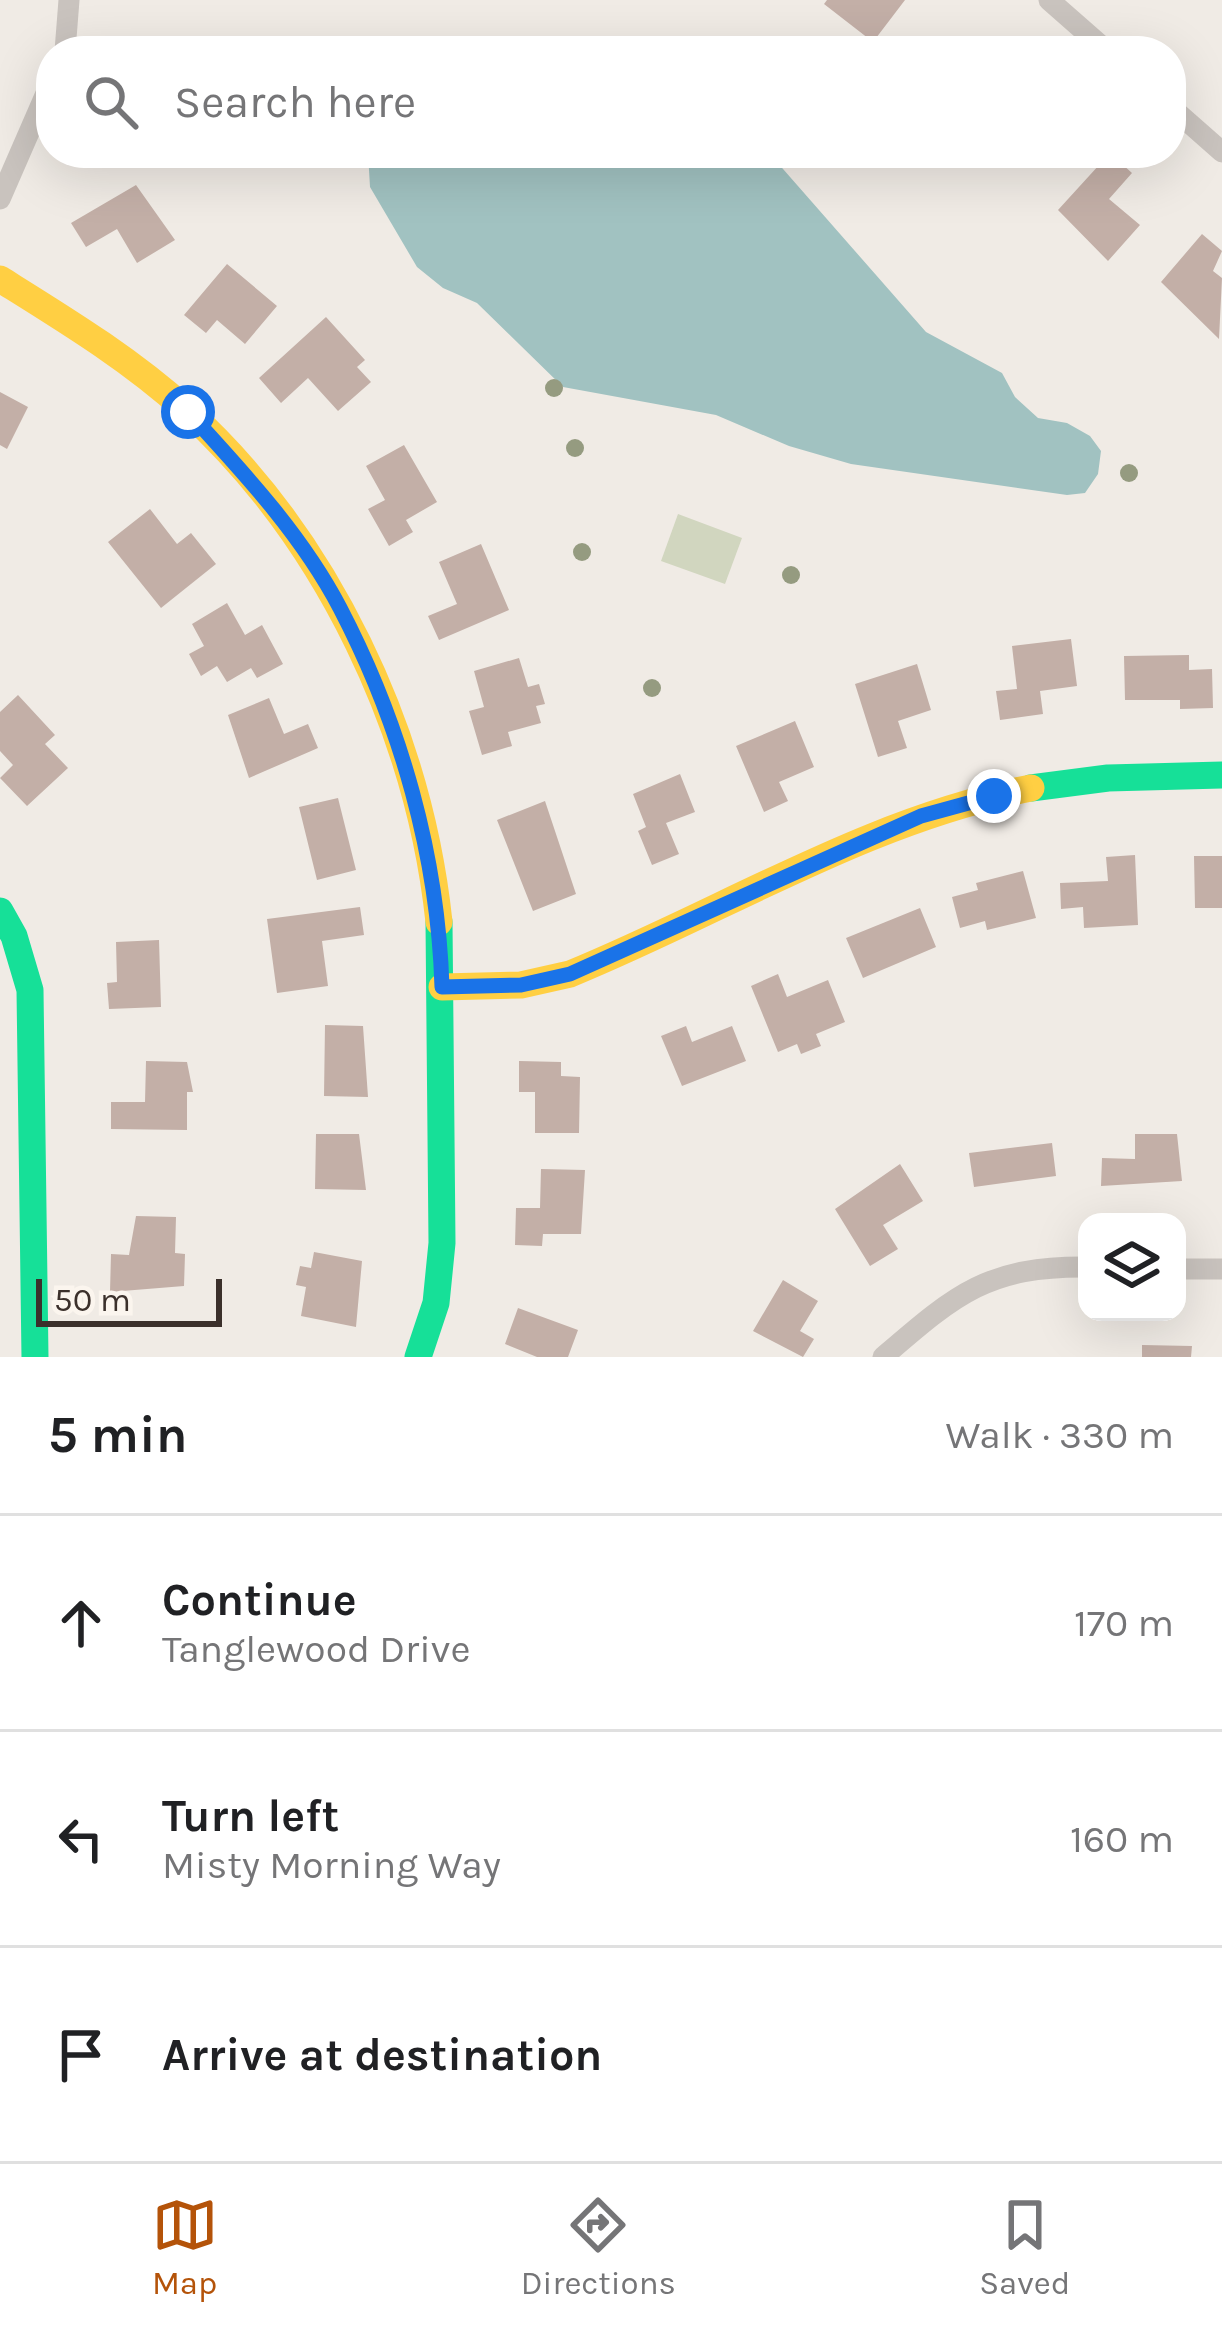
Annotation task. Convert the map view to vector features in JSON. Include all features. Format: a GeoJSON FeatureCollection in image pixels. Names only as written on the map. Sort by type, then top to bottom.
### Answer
{"type":"FeatureCollection","features":[{"type":"Feature","properties":{"kind":"street"},"geometry":{"type":"LineString","coordinates":[[65,36],[69,0]]}},
{"type":"Feature","properties":{"kind":"street"},"geometry":{"type":"LineString","coordinates":[[1049,0],[1090,36]]}},
{"type":"Feature","properties":{"kind":"street"},"geometry":{"type":"LineString","coordinates":[[0,199],[36,116]]}},
{"type":"Feature","properties":{"kind":"street"},"geometry":{"type":"LineString","coordinates":[[1186,120],[1222,152]]}},
{"type":"Feature","properties":{"kind":"street"},"geometry":{"type":"LineString","coordinates":[[0,279],[87,332],[188,412],[264,495],[339,606],[394,734],[430,855],[442,987],[438,1262],[430,1335],[418,1357]]}},
{"type":"Feature","properties":{"kind":"street"},"geometry":{"type":"LineString","coordinates":[[442,987],[521,985],[570,974],[921,816],[994,796],[1064,780],[1222,775]]}},
{"type":"Feature","properties":{"kind":"street"},"geometry":{"type":"LineString","coordinates":[[0,911],[14,935],[30,990],[35,1357]]}},
{"type":"Feature","properties":{"kind":"street"},"geometry":{"type":"LineString","coordinates":[[883,1357],[940,1309],[994,1275],[1078,1269]]}},
{"type":"Feature","properties":{"kind":"street"},"geometry":{"type":"LineString","coordinates":[[1186,1269],[1222,1269]]}},
{"type":"Feature","properties":{"kind":"green space"},"geometry":{"type":"Polygon","coordinates":[[[678,514],[742,538],[725,584],[661,561],[678,514]]]}},
{"type":"Feature","properties":{"kind":"water"},"geometry":{"type":"Polygon","coordinates":[[[369,168],[782,168],[926,332],[1002,373],[1015,397],[1038,418],[1067,423],[1090,436],[1101,451],[1098,474],[1085,493],[1067,495],[851,464],[789,446],[716,415],[563,387],[477,303],[443,288],[417,267],[370,187],[369,168]]]}},
{"type":"Feature","properties":{"kind":"building"},"geometry":{"type":"Polygon","coordinates":[[[827,0],[905,0],[878,36],[865,36],[824,4],[827,0]]]}},
{"type":"Feature","properties":{"kind":"building"},"geometry":{"type":"Polygon","coordinates":[[[1096,168],[1126,168],[1132,173],[1109,199],[1140,225],[1108,261],[1058,210],[1096,168]]]}},
{"type":"Feature","properties":{"kind":"building"},"geometry":{"type":"Polygon","coordinates":[[[136,185],[175,240],[137,263],[117,229],[86,247],[71,223],[136,185]]]}},
{"type":"Feature","properties":{"kind":"building"},"geometry":{"type":"Polygon","coordinates":[[[1202,234],[1222,251],[1213,271],[1222,278],[1219,339],[1161,282],[1202,234]]]}},
{"type":"Feature","properties":{"kind":"building"},"geometry":{"type":"Polygon","coordinates":[[[227,264],[277,306],[245,344],[217,320],[206,333],[184,315],[227,264]]]}},
{"type":"Feature","properties":{"kind":"building"},"geometry":{"type":"Polygon","coordinates":[[[326,317],[365,360],[357,367],[371,382],[338,411],[308,378],[281,403],[259,378],[326,317]]]}},
{"type":"Feature","properties":{"kind":"building"},"geometry":{"type":"Polygon","coordinates":[[[0,392],[28,407],[7,449],[0,445],[0,392]]]}},
{"type":"Feature","properties":{"kind":"building"},"geometry":{"type":"Polygon","coordinates":[[[404,445],[437,502],[406,520],[413,532],[389,546],[368,509],[385,500],[366,466],[404,445]]]}},
{"type":"Feature","properties":{"kind":"building"},"geometry":{"type":"Polygon","coordinates":[[[150,509],[177,544],[191,533],[216,564],[161,608],[108,542],[150,509]]]}},
{"type":"Feature","properties":{"kind":"building"},"geometry":{"type":"Polygon","coordinates":[[[481,544],[509,610],[439,640],[428,616],[457,604],[439,562],[481,544]]]}},
{"type":"Feature","properties":{"kind":"building"},"geometry":{"type":"Polygon","coordinates":[[[227,603],[245,635],[262,625],[283,664],[257,678],[251,668],[227,682],[217,666],[201,676],[189,654],[204,646],[192,624],[227,603]]]}},
{"type":"Feature","properties":{"kind":"building"},"geometry":{"type":"Polygon","coordinates":[[[1071,639],[1077,686],[1040,691],[1043,714],[1000,720],[996,691],[1017,689],[1012,646],[1071,639]]]}},
{"type":"Feature","properties":{"kind":"building"},"geometry":{"type":"Polygon","coordinates":[[[1189,655],[1189,670],[1212,669],[1213,708],[1180,709],[1180,700],[1125,700],[1124,656],[1189,655]]]}},
{"type":"Feature","properties":{"kind":"building"},"geometry":{"type":"Polygon","coordinates":[[[519,658],[528,687],[539,684],[545,704],[536,706],[541,723],[508,732],[512,746],[482,755],[469,711],[484,707],[474,671],[519,658]]]}},
{"type":"Feature","properties":{"kind":"building"},"geometry":{"type":"Polygon","coordinates":[[[917,664],[931,710],[898,721],[907,748],[878,757],[855,684],[917,664]]]}},
{"type":"Feature","properties":{"kind":"building"},"geometry":{"type":"Polygon","coordinates":[[[18,695],[55,735],[45,744],[68,768],[27,806],[0,778],[13,765],[0,751],[0,712],[18,695]]]}},
{"type":"Feature","properties":{"kind":"building"},"geometry":{"type":"Polygon","coordinates":[[[269,698],[284,734],[308,724],[318,748],[249,778],[228,715],[269,698]]]}},
{"type":"Feature","properties":{"kind":"building"},"geometry":{"type":"Polygon","coordinates":[[[795,721],[814,767],[779,782],[788,801],[764,812],[736,746],[795,721]]]}},
{"type":"Feature","properties":{"kind":"building"},"geometry":{"type":"Polygon","coordinates":[[[680,774],[695,812],[666,823],[679,854],[652,865],[638,831],[646,827],[633,794],[680,774]]]}},
{"type":"Feature","properties":{"kind":"building"},"geometry":{"type":"Polygon","coordinates":[[[338,798],[356,870],[317,880],[299,807],[338,798]]]}},
{"type":"Feature","properties":{"kind":"building"},"geometry":{"type":"Polygon","coordinates":[[[545,801],[576,894],[533,911],[497,820],[545,801]]]}},
{"type":"Feature","properties":{"kind":"building"},"geometry":{"type":"Polygon","coordinates":[[[1135,855],[1138,925],[1084,928],[1083,907],[1061,909],[1060,883],[1108,881],[1106,857],[1135,855]]]}},
{"type":"Feature","properties":{"kind":"building"},"geometry":{"type":"Polygon","coordinates":[[[1194,856],[1222,856],[1222,908],[1195,908],[1194,856]]]}},
{"type":"Feature","properties":{"kind":"building"},"geometry":{"type":"Polygon","coordinates":[[[1023,871],[1036,918],[987,930],[985,921],[960,928],[952,897],[978,890],[976,883],[1023,871]]]}},
{"type":"Feature","properties":{"kind":"building"},"geometry":{"type":"Polygon","coordinates":[[[360,907],[364,935],[322,941],[328,986],[277,993],[267,919],[360,907]]]}},
{"type":"Feature","properties":{"kind":"building"},"geometry":{"type":"Polygon","coordinates":[[[920,908],[936,947],[863,978],[846,938],[920,908]]]}},
{"type":"Feature","properties":{"kind":"building"},"geometry":{"type":"Polygon","coordinates":[[[159,940],[161,1007],[109,1009],[107,983],[117,982],[116,942],[159,940]]]}},
{"type":"Feature","properties":{"kind":"building"},"geometry":{"type":"Polygon","coordinates":[[[778,974],[787,997],[828,980],[845,1022],[816,1034],[821,1046],[801,1054],[797,1044],[778,1052],[751,986],[778,974]]]}},
{"type":"Feature","properties":{"kind":"building"},"geometry":{"type":"Polygon","coordinates":[[[325,1025],[363,1026],[368,1097],[324,1096],[325,1025]]]}},
{"type":"Feature","properties":{"kind":"building"},"geometry":{"type":"Polygon","coordinates":[[[686,1026],[692,1042],[732,1026],[746,1061],[682,1086],[661,1036],[686,1026]]]}},
{"type":"Feature","properties":{"kind":"building"},"geometry":{"type":"Polygon","coordinates":[[[146,1061],[187,1062],[193,1092],[187,1092],[187,1130],[111,1129],[111,1102],[145,1102],[146,1061]]]}},
{"type":"Feature","properties":{"kind":"building"},"geometry":{"type":"Polygon","coordinates":[[[519,1061],[561,1062],[561,1076],[580,1077],[579,1133],[535,1133],[535,1092],[519,1092],[519,1061]]]}},
{"type":"Feature","properties":{"kind":"building"},"geometry":{"type":"Polygon","coordinates":[[[316,1134],[359,1134],[366,1190],[315,1189],[316,1134]]]}},
{"type":"Feature","properties":{"kind":"building"},"geometry":{"type":"Polygon","coordinates":[[[1135,1134],[1177,1134],[1182,1181],[1101,1186],[1102,1158],[1135,1159],[1135,1134]]]}},
{"type":"Feature","properties":{"kind":"building"},"geometry":{"type":"Polygon","coordinates":[[[1052,1143],[1056,1176],[974,1187],[969,1153],[1052,1143]]]}},
{"type":"Feature","properties":{"kind":"building"},"geometry":{"type":"Polygon","coordinates":[[[900,1164],[923,1201],[883,1225],[898,1249],[870,1266],[835,1209],[900,1164]]]}},
{"type":"Feature","properties":{"kind":"building"},"geometry":{"type":"Polygon","coordinates":[[[541,1169],[585,1170],[581,1234],[543,1234],[542,1246],[515,1245],[516,1208],[540,1208],[541,1169]]]}},
{"type":"Feature","properties":{"kind":"building"},"geometry":{"type":"Polygon","coordinates":[[[136,1216],[176,1217],[175,1253],[185,1254],[184,1286],[110,1292],[111,1254],[129,1255],[136,1216]]]}},
{"type":"Feature","properties":{"kind":"building"},"geometry":{"type":"Polygon","coordinates":[[[314,1252],[362,1261],[356,1327],[301,1316],[306,1287],[296,1285],[300,1266],[311,1268],[314,1252]]]}},
{"type":"Feature","properties":{"kind":"building"},"geometry":{"type":"Polygon","coordinates":[[[783,1280],[818,1301],[800,1331],[814,1339],[803,1357],[753,1331],[783,1280]]]}},
{"type":"Feature","properties":{"kind":"building"},"geometry":{"type":"Polygon","coordinates":[[[518,1308],[578,1330],[568,1357],[537,1357],[505,1344],[518,1308]]]}},
{"type":"Feature","properties":{"kind":"building"},"geometry":{"type":"Polygon","coordinates":[[[1142,1345],[1192,1346],[1191,1357],[1142,1357],[1142,1345]]]}},
{"type":"Feature","properties":{"kind":"traffic: fast"},"geometry":{"type":"LineString","coordinates":[[1031,788],[1108,778],[1222,775]]}},
{"type":"Feature","properties":{"kind":"traffic: fast"},"geometry":{"type":"LineString","coordinates":[[0,911],[14,936],[30,990],[35,1357]]}},
{"type":"Feature","properties":{"kind":"traffic: fast"},"geometry":{"type":"LineString","coordinates":[[418,1357],[436,1303],[442,1243],[439,922]]}},
{"type":"Feature","properties":{"kind":"traffic: slow"},"geometry":{"type":"LineString","coordinates":[[0,279],[165,391],[237,461],[283,518],[358,643],[388,711],[411,780],[439,922]]}},
{"type":"Feature","properties":{"kind":"traffic: slow"},"geometry":{"type":"LineString","coordinates":[[442,987],[521,985],[570,974],[854,844],[970,803],[1031,788]]}},
{"type":"Feature","properties":{"kind":"route"},"geometry":{"type":"LineString","coordinates":[[188,412],[264,495],[339,606],[394,734],[430,855],[442,987],[521,985],[570,974],[630,951],[921,816],[994,796]]}}]}
